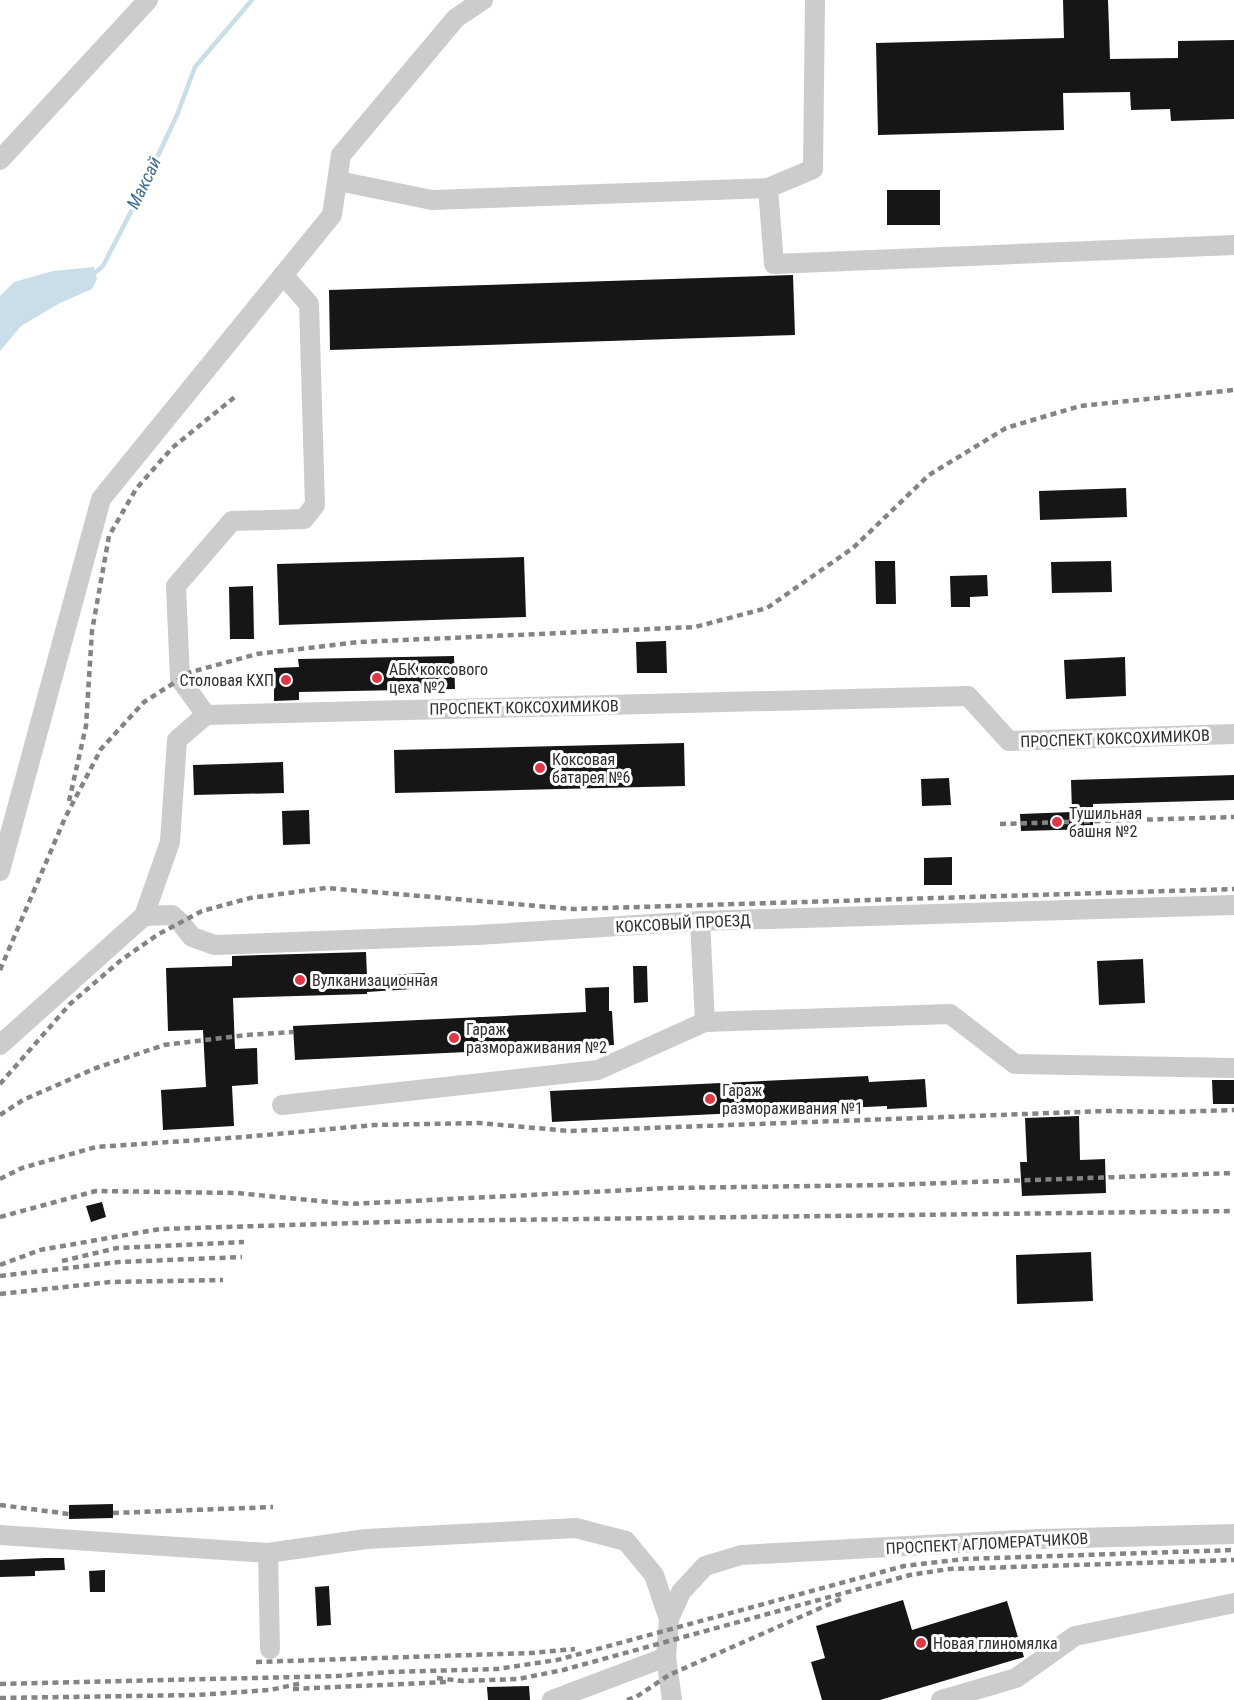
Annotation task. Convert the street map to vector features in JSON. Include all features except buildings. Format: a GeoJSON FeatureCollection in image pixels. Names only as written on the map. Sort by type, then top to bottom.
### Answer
{"type":"FeatureCollection","features":[{"type":"Feature","properties":{"kind":"street"},"geometry":{"type":"LineString","coordinates":[[0,160],[148,0]]}},
{"type":"Feature","properties":{"kind":"street"},"geometry":{"type":"LineString","coordinates":[[0,871],[101,499],[332,215],[341,155],[456,18],[483,0]]}},
{"type":"Feature","properties":{"kind":"street"},"geometry":{"type":"LineString","coordinates":[[338,181],[432,200],[768,188],[813,169],[814,0]]}},
{"type":"Feature","properties":{"kind":"street"},"geometry":{"type":"LineString","coordinates":[[768,188],[774,264],[1234,245]]}},
{"type":"Feature","properties":{"kind":"street"},"geometry":{"type":"LineString","coordinates":[[0,1045],[144,916],[170,842],[177,740],[206,715],[180,679],[177,586],[232,521],[304,519],[315,505],[309,304],[283,275]]}},
{"type":"Feature","properties":{"kind":"street","name":"ПРОСПЕКТ КОКСОХИМИКОВ"},"geometry":{"type":"LineString","coordinates":[[206,715],[968,696],[1009,741],[1234,734]]}},
{"type":"Feature","properties":{"kind":"street","name":"КОКСОВЫЙ ПРОЕЗД"},"geometry":{"type":"LineString","coordinates":[[144,916],[172,915],[192,937],[215,945],[477,935],[700,921],[1234,905]]}},
{"type":"Feature","properties":{"kind":"street"},"geometry":{"type":"LineString","coordinates":[[700,921],[705,1022]]}},
{"type":"Feature","properties":{"kind":"street"},"geometry":{"type":"LineString","coordinates":[[282,1105],[598,1070],[705,1022],[950,1014],[1015,1064],[1234,1068]]}},
{"type":"Feature","properties":{"kind":"street"},"geometry":{"type":"LineString","coordinates":[[0,1534],[268,1552],[366,1539],[576,1528],[626,1541],[654,1575],[669,1619],[666,1657],[672,1700]]}},
{"type":"Feature","properties":{"kind":"street","name":"ПРОСПЕКТ АГЛОМЕРАТЧИКОВ"},"geometry":{"type":"LineString","coordinates":[[669,1619],[681,1592],[705,1566],[741,1555],[1038,1539],[1234,1534]]}},
{"type":"Feature","properties":{"kind":"street"},"geometry":{"type":"LineString","coordinates":[[268,1552],[270,1649]]}},
{"type":"Feature","properties":{"kind":"street"},"geometry":{"type":"LineString","coordinates":[[941,1700],[1016,1678],[1076,1636],[1234,1603]]}},
{"type":"Feature","properties":{"kind":"street"},"geometry":{"type":"LineString","coordinates":[[552,1700],[666,1657]]}},
{"type":"Feature","properties":{"kind":"water"},"geometry":{"type":"Polygon","coordinates":[[[94,267],[97,279],[92,289],[60,303],[21,326],[0,351],[0,296],[14,282],[53,271],[94,267]]]}},
{"type":"Feature","properties":{"kind":"waterway","name":"Максай"},"geometry":{"type":"LineString","coordinates":[[91,276],[103,266],[139,196],[177,115],[195,67],[252,0]]}},
{"type":"Feature","properties":{"kind":"railway"},"geometry":{"type":"LineString","coordinates":[[0,970],[65,818],[101,749],[144,702],[191,672],[257,654],[359,642],[695,627],[767,608],[853,548],[929,475],[1006,428],[1080,406],[1234,390]]}},
{"type":"Feature","properties":{"kind":"railway"},"geometry":{"type":"LineString","coordinates":[[69,801],[86,726],[92,631],[109,536],[136,489],[172,448],[236,396]]}},
{"type":"Feature","properties":{"kind":"railway"},"geometry":{"type":"LineString","coordinates":[[1000,824],[1234,817]]}},
{"type":"Feature","properties":{"kind":"railway"},"geometry":{"type":"LineString","coordinates":[[0,1084],[70,1004],[120,961],[157,935],[202,911],[250,898],[326,888],[573,909],[1234,889]]}},
{"type":"Feature","properties":{"kind":"railway"},"geometry":{"type":"LineString","coordinates":[[0,1115],[23,1100],[96,1068],[164,1045],[293,1032]]}},
{"type":"Feature","properties":{"kind":"railway"},"geometry":{"type":"LineString","coordinates":[[0,1179],[22,1168],[96,1147],[374,1125],[479,1123],[570,1131],[1105,1111],[1234,1110]]}},
{"type":"Feature","properties":{"kind":"railway"},"geometry":{"type":"LineString","coordinates":[[0,1217],[96,1191],[237,1193],[350,1204],[669,1188],[887,1185],[1234,1173]]}},
{"type":"Feature","properties":{"kind":"railway"},"geometry":{"type":"LineString","coordinates":[[0,1265],[40,1250],[160,1229],[421,1221],[1234,1211]]}},
{"type":"Feature","properties":{"kind":"railway"},"geometry":{"type":"LineString","coordinates":[[62,1261],[117,1248],[244,1242]]}},
{"type":"Feature","properties":{"kind":"railway"},"geometry":{"type":"LineString","coordinates":[[0,1276],[119,1262],[242,1257]]}},
{"type":"Feature","properties":{"kind":"railway"},"geometry":{"type":"LineString","coordinates":[[0,1294],[110,1282],[223,1280]]}},
{"type":"Feature","properties":{"kind":"railway"},"geometry":{"type":"LineString","coordinates":[[0,1505],[69,1514]]}},
{"type":"Feature","properties":{"kind":"railway"},"geometry":{"type":"LineString","coordinates":[[113,1513],[273,1507]]}},
{"type":"Feature","properties":{"kind":"railway"},"geometry":{"type":"LineString","coordinates":[[0,1684],[337,1676],[497,1669],[557,1660],[904,1566],[964,1559],[1234,1550]]}},
{"type":"Feature","properties":{"kind":"railway"},"geometry":{"type":"LineString","coordinates":[[437,1678],[463,1681],[518,1679],[563,1670],[910,1575],[949,1569],[1234,1560]]}},
{"type":"Feature","properties":{"kind":"railway"},"geometry":{"type":"LineString","coordinates":[[627,1700],[636,1697],[669,1675],[841,1599]]}},
{"type":"Feature","properties":{"kind":"railway"},"geometry":{"type":"LineString","coordinates":[[256,1662],[531,1653],[575,1649]]}},
{"type":"Feature","properties":{"kind":"railway"},"geometry":{"type":"LineString","coordinates":[[293,1689],[446,1682]]}},
{"type":"Feature","properties":{"kind":"railway"},"geometry":{"type":"LineString","coordinates":[[0,1698],[197,1695],[270,1690],[302,1683]]}},
{"type":"Feature","properties":{"kind":"place","name":"АБК коксового цеха №2"},"geometry":{"type":"Point","coordinates":[377,678]}},
{"type":"Feature","properties":{"kind":"place","name":"Столовая КХП"},"geometry":{"type":"Point","coordinates":[286,680]}},
{"type":"Feature","properties":{"kind":"place","name":"Коксовая батарея №6"},"geometry":{"type":"Point","coordinates":[540,768]}},
{"type":"Feature","properties":{"kind":"place","name":"Тушильная башня №2"},"geometry":{"type":"Point","coordinates":[1057,822]}},
{"type":"Feature","properties":{"kind":"place","name":"Вулканизационная"},"geometry":{"type":"Point","coordinates":[300,980]}},
{"type":"Feature","properties":{"kind":"place","name":"Гараж размораживания №2"},"geometry":{"type":"Point","coordinates":[454,1038]}},
{"type":"Feature","properties":{"kind":"place","name":"Гараж размораживания №1"},"geometry":{"type":"Point","coordinates":[710,1099]}},
{"type":"Feature","properties":{"kind":"place","name":"Новая глиномялка"},"geometry":{"type":"Point","coordinates":[921,1643]}}]}
